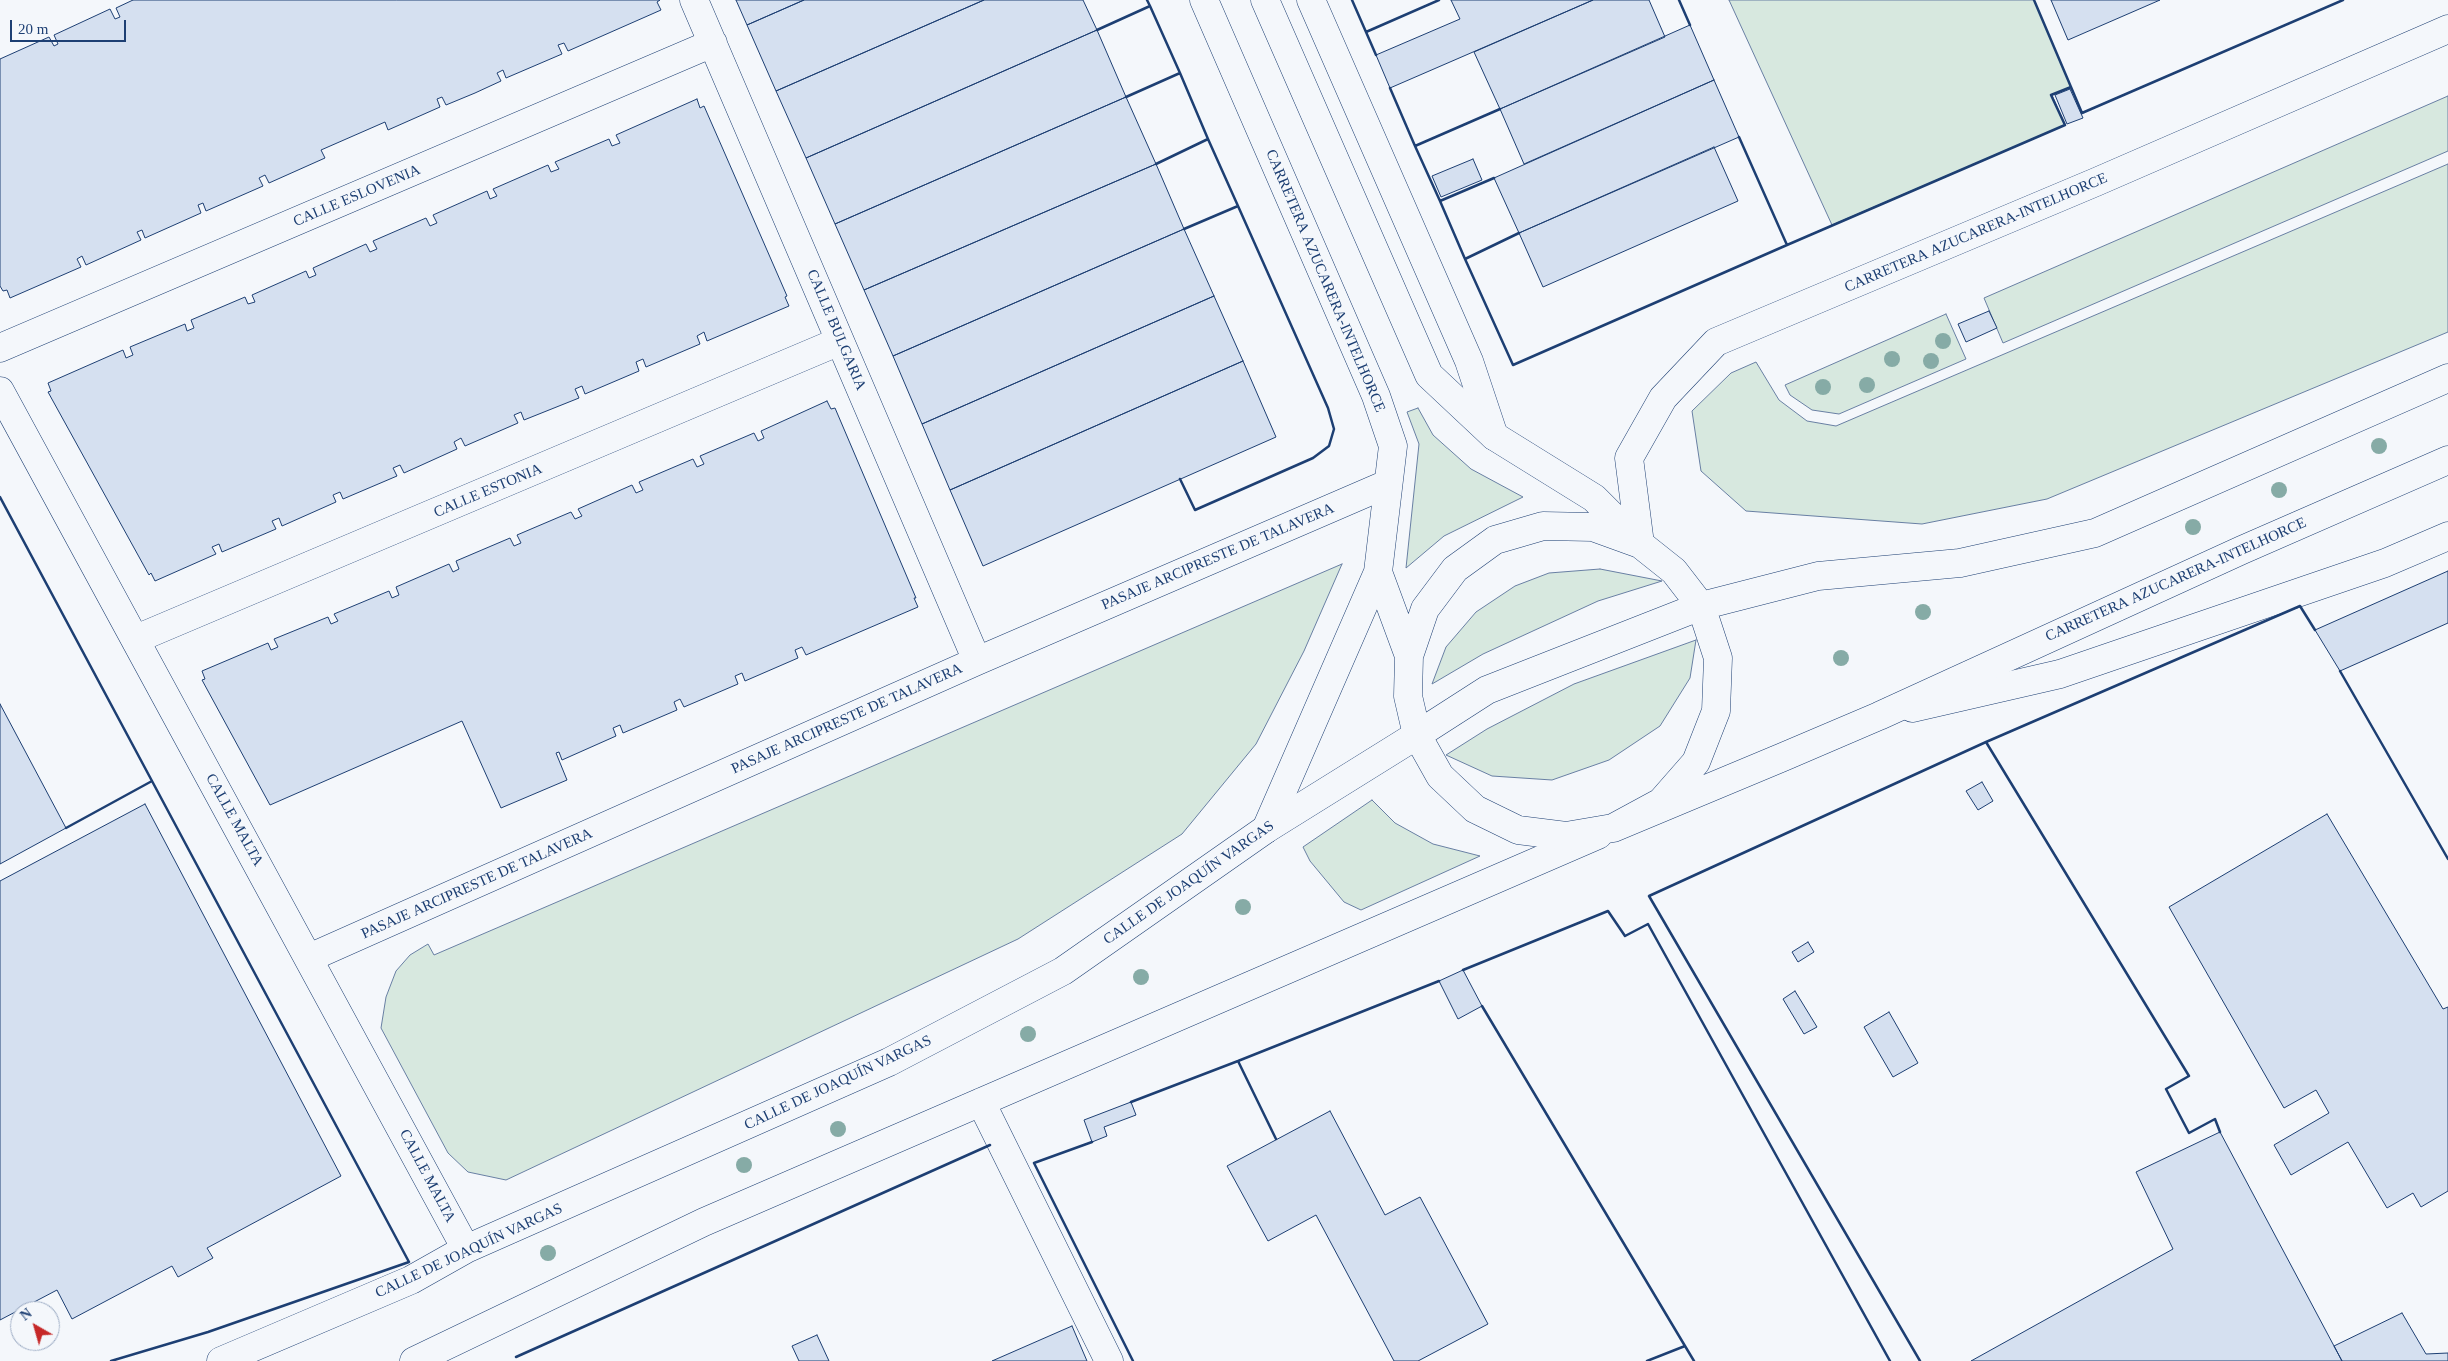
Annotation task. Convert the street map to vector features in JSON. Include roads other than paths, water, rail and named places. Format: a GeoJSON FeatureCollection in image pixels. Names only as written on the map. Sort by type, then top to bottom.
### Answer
{"type":"FeatureCollection","features":[{"type":"Feature","properties":{"kind":"street","name":"CALLE BULGARIA"},"geometry":{"type":"LineString","coordinates":[[694,0],[977,661]]}},
{"type":"Feature","properties":{"kind":"street","name":"CARRETERA AZUCARERA-INTELHORCE"},"geometry":{"type":"LineString","coordinates":[[1204,0],[1376,396],[1393,446],[1378,572],[1266,829]]}},
{"type":"Feature","properties":{"kind":"street","name":"CARRETERA AZUCARERA-INTELHORCE"},"geometry":{"type":"LineString","coordinates":[[1265,0],[1429,375],[1494,436],[1594,498],[1640,544],[1674,571],[1701,606],[1718,658],[1716,711],[1696,762],[1660,802],[1613,828]]}},
{"type":"Feature","properties":{"kind":"street"},"geometry":{"type":"LineString","coordinates":[[1311,0],[1469,361],[1494,436]]}},
{"type":"Feature","properties":{"kind":"street","name":"CARRETERA AZUCARERA-INTELHORCE"},"geometry":{"type":"LineString","coordinates":[[1640,544],[1629,458],[1663,398],[1716,342],[2105,178],[2448,29]]}},
{"type":"Feature","properties":{"kind":"street","name":"CALLE ESLOVENIA"},"geometry":{"type":"LineString","coordinates":[[0,348],[713,43]]}},
{"type":"Feature","properties":{"kind":"street","name":"CALLE ESTONIA"},"geometry":{"type":"LineString","coordinates":[[136,639],[840,342]]}},
{"type":"Feature","properties":{"kind":"street"},"geometry":{"type":"LineString","coordinates":[[1417,734],[1487,690],[1701,606],[1818,576],[1960,563],[2095,533],[2448,378]]}},
{"type":"Feature","properties":{"kind":"street","name":"CALLE MALTA"},"geometry":{"type":"LineString","coordinates":[[0,391],[466,1249]]}},
{"type":"Feature","properties":{"kind":"street","name":"CARRETERA AZUCARERA-INTELHORCE"},"geometry":{"type":"LineString","coordinates":[[1640,544],[1593,527],[1543,526],[1496,540],[1454,569],[1425,609],[1409,656],[1408,696],[1417,734],[1440,776],[1475,809],[1518,830],[1566,836],[1613,828],[1879,716],[2242,550],[2448,460]]}},
{"type":"Feature","properties":{"kind":"street","name":"PASAJE ARCIPRESTE DE TALAVERA"},"geometry":{"type":"LineString","coordinates":[[309,958],[977,661],[1387,484]]}},
{"type":"Feature","properties":{"kind":"street","name":"CARRETERA AZUCARERA-INTELHORCE"},"geometry":{"type":"LineString","coordinates":[[1879,716],[2060,674],[2385,564],[2448,536]]}},
{"type":"Feature","properties":{"kind":"street","name":"CARRETERA AZUCARERA-INTELHORCE"},"geometry":{"type":"LineString","coordinates":[[1378,572],[1409,656]]}},
{"type":"Feature","properties":{"kind":"street","name":"CALLE DE JOAQUÍN VARGAS"},"geometry":{"type":"LineString","coordinates":[[221,1361],[411,1280],[466,1249],[889,1062],[1063,971],[1266,829],[1417,734]]}},
{"type":"Feature","properties":{"kind":"street"},"geometry":{"type":"LineString","coordinates":[[414,1361],[704,1222],[1613,828]]}},
{"type":"Feature","properties":{"kind":"street"},"geometry":{"type":"LineString","coordinates":[[981,1102],[1109,1361]]}}]}
